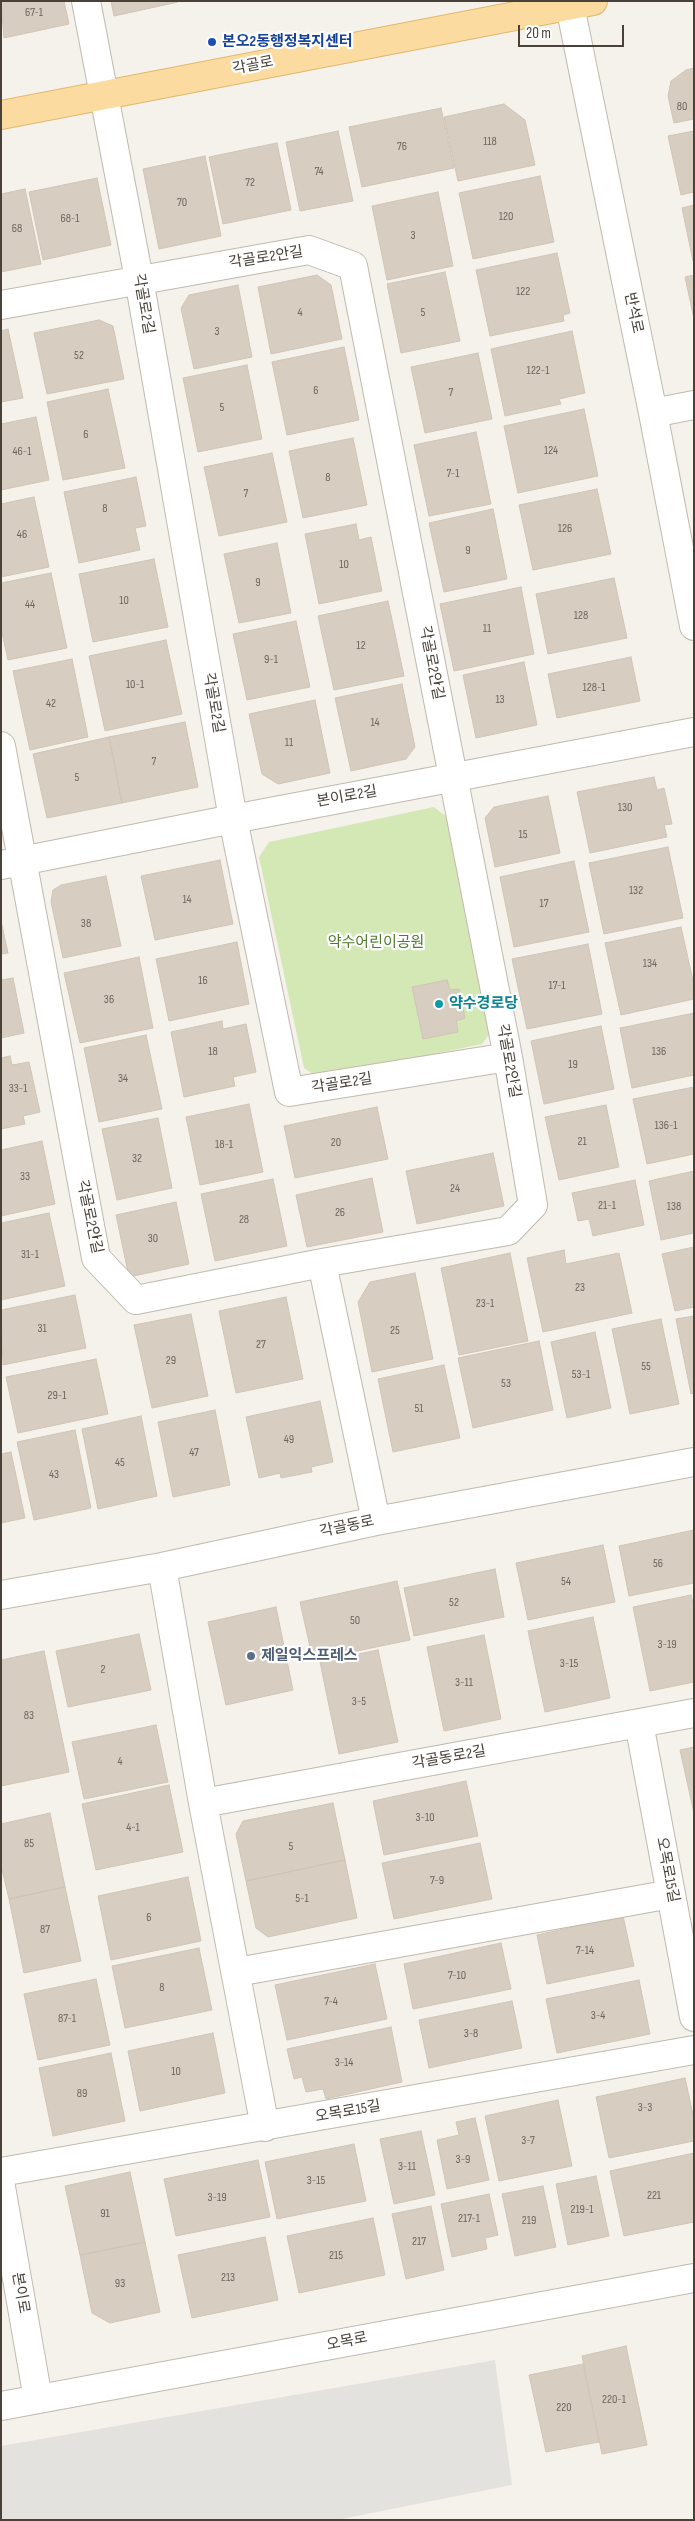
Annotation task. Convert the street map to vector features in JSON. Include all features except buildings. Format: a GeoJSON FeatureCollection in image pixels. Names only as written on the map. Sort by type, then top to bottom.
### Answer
{"type":"FeatureCollection","features":[{"type":"Feature","properties":{"kind":"main road","name":"각골로"},"geometry":{"type":"LineString","coordinates":[[1,115],[578,3]]}},
{"type":"Feature","properties":{"kind":"street","name":"각골로2길"},"geometry":{"type":"LineString","coordinates":[[86,1],[139,279],[233,818],[289,1092],[508,1057]]}},
{"type":"Feature","properties":{"kind":"street","name":"반석로"},"geometry":{"type":"LineString","coordinates":[[578,3],[694,626]]}},
{"type":"Feature","properties":{"kind":"street","name":"각골로2안길"},"geometry":{"type":"LineString","coordinates":[[1,305],[309,250],[353,266],[508,1057],[533,1205],[508,1231],[322,1263],[136,1300],[96,1258],[12,863],[1,746]]}},
{"type":"Feature","properties":{"kind":"street"},"geometry":{"type":"LineString","coordinates":[[653,413],[694,405]]}},
{"type":"Feature","properties":{"kind":"street","name":"본이로2길"},"geometry":{"type":"LineString","coordinates":[[12,863],[233,818],[694,732]]}},
{"type":"Feature","properties":{"kind":"street"},"geometry":{"type":"LineString","coordinates":[[322,1263],[376,1521]]}},
{"type":"Feature","properties":{"kind":"street","name":"각골동로"},"geometry":{"type":"LineString","coordinates":[[1,1596],[162,1567],[376,1521],[694,1462]]}},
{"type":"Feature","properties":{"kind":"street"},"geometry":{"type":"LineString","coordinates":[[162,1567],[203,1804],[237,1972],[265,2127]]}},
{"type":"Feature","properties":{"kind":"street","name":"각골동로2길"},"geometry":{"type":"LineString","coordinates":[[203,1804],[694,1713]]}},
{"type":"Feature","properties":{"kind":"street","name":"오목로15길"},"geometry":{"type":"LineString","coordinates":[[639,1723],[694,2017]]}},
{"type":"Feature","properties":{"kind":"street"},"geometry":{"type":"LineString","coordinates":[[237,1972],[671,1894]]}},
{"type":"Feature","properties":{"kind":"street","name":"오목로15길"},"geometry":{"type":"LineString","coordinates":[[1,2172],[694,2050]]}},
{"type":"Feature","properties":{"kind":"street","name":"본이로"},"geometry":{"type":"LineString","coordinates":[[1,2187],[38,2399]]}},
{"type":"Feature","properties":{"kind":"street","name":"오목로"},"geometry":{"type":"LineString","coordinates":[[1,2406],[694,2278]]}},
{"type":"Feature","properties":{"kind":"green space","name":"약수어린이공원"},"geometry":{"type":"Polygon","coordinates":[[[434,807],[448,818],[493,1029],[482,1044],[319,1078],[304,1068],[259,857],[269,842],[434,807]]]}},
{"type":"Feature","properties":{"kind":"shaded area"},"geometry":{"type":"Polygon","coordinates":[[[495,2360],[512,2485],[337,2520],[1,2520],[1,2446],[495,2360]]]}},
{"type":"Feature","properties":{"kind":"place","name":"본오2동행정복지센터"},"geometry":{"type":"Point","coordinates":[212,42]}},
{"type":"Feature","properties":{"kind":"place","name":"약수경로당"},"geometry":{"type":"Point","coordinates":[439,1004]}},
{"type":"Feature","properties":{"kind":"place","name":"제일익스프레스"},"geometry":{"type":"Point","coordinates":[251,1656]}}]}
